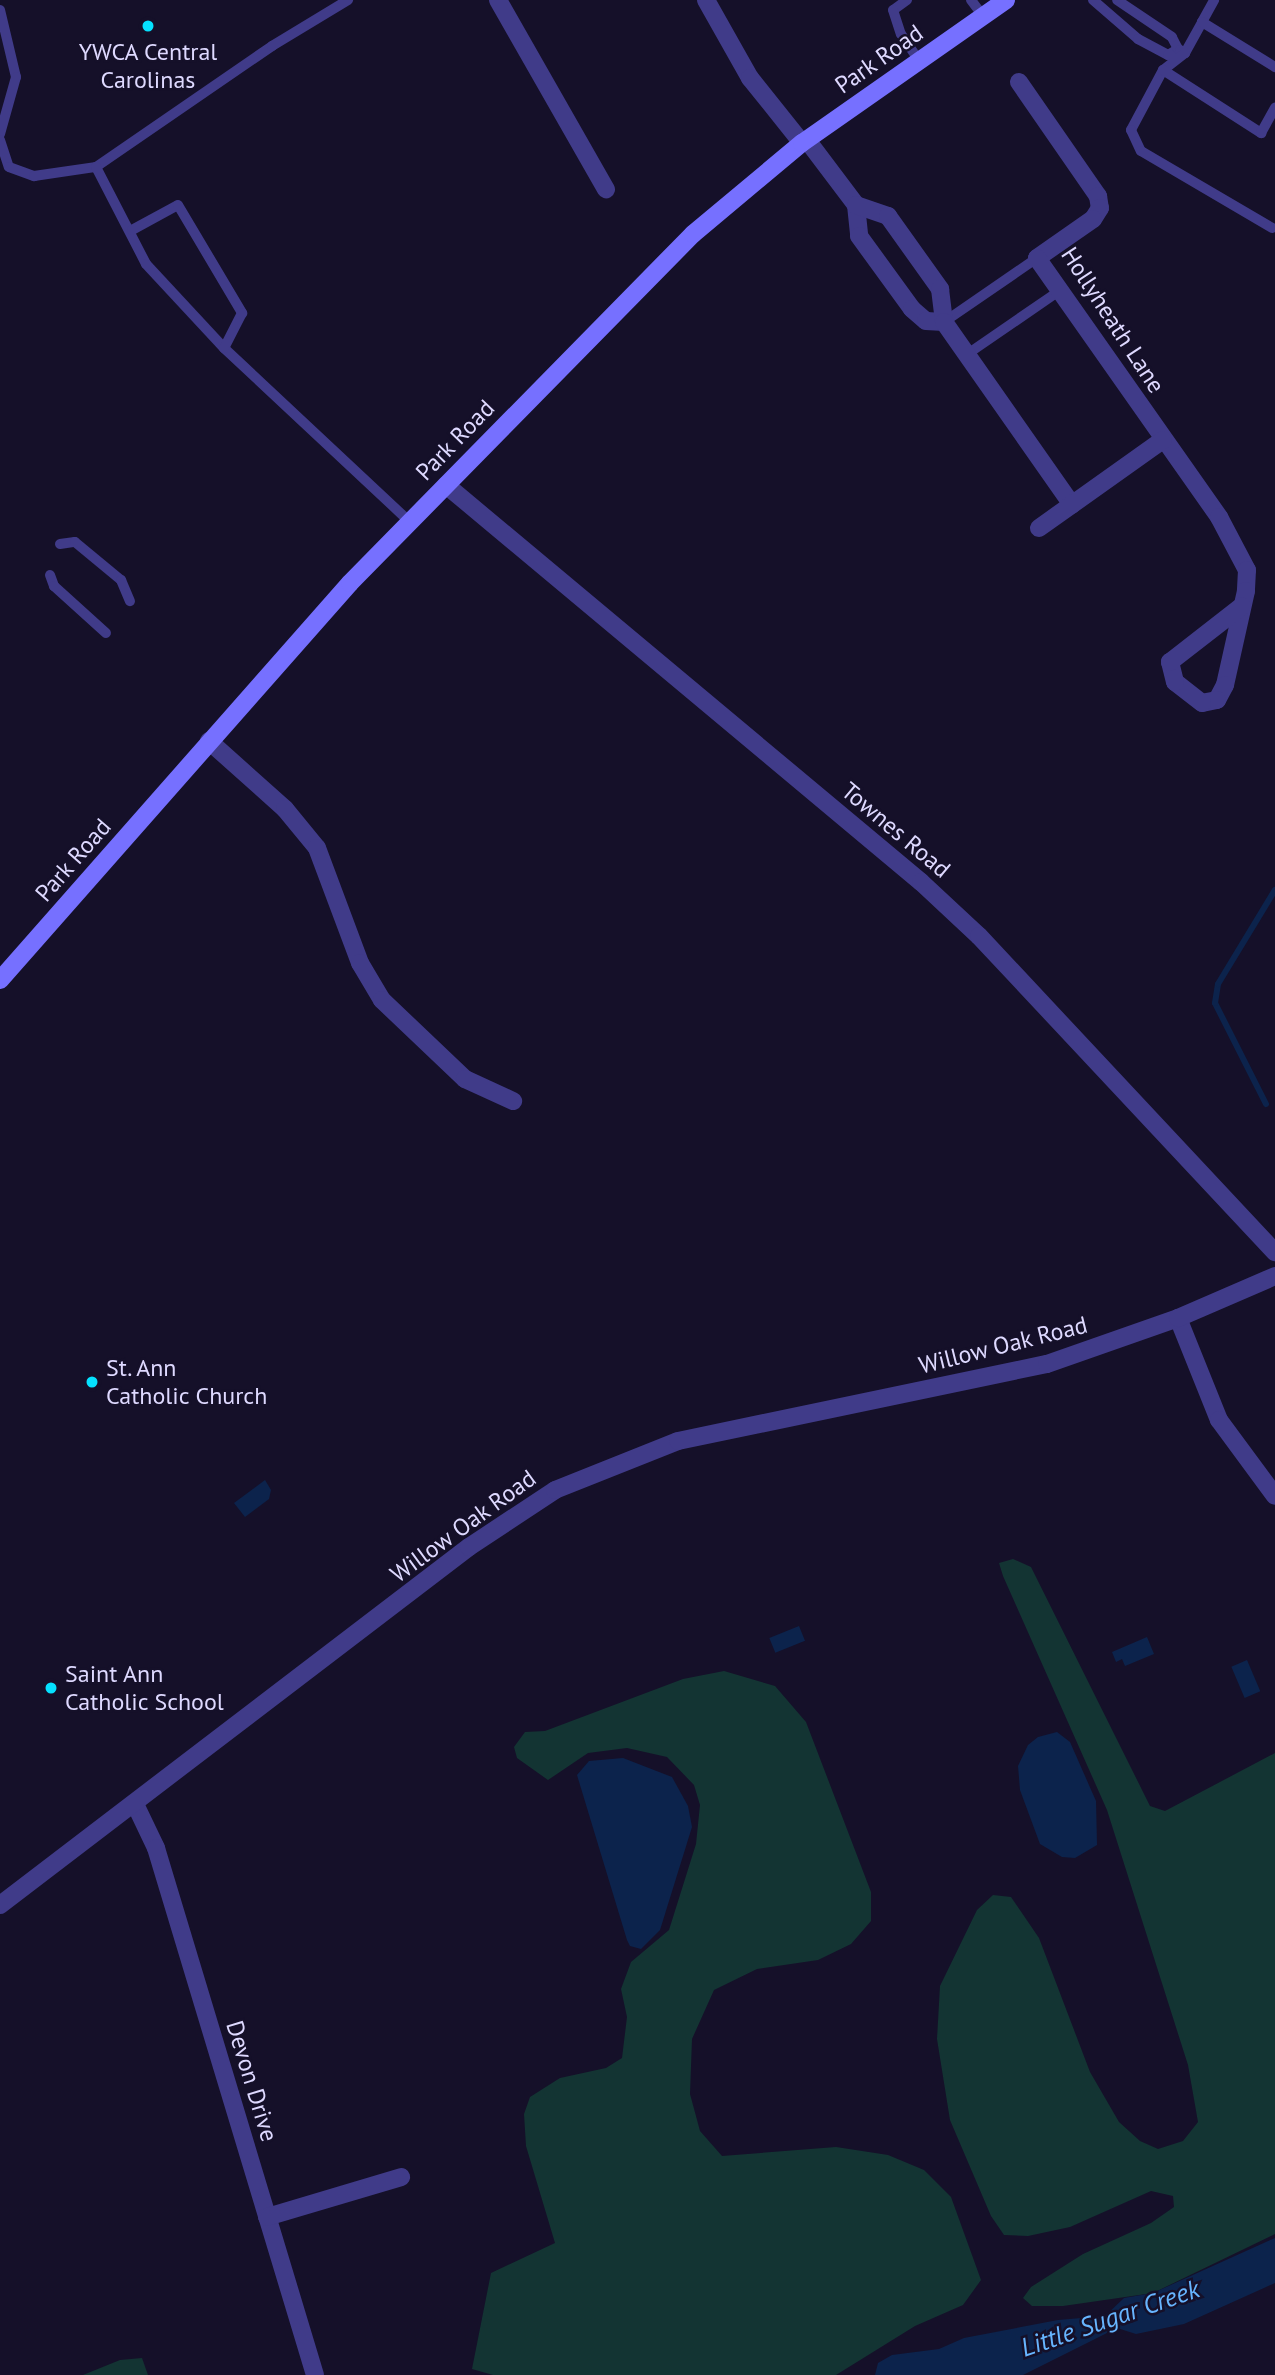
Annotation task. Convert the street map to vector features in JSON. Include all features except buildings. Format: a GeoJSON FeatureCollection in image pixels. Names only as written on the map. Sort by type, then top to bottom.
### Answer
{"type":"FeatureCollection","features":[{"type":"Feature","properties":{"kind":"main road","name":"Park Road"},"geometry":{"type":"LineString","coordinates":[[1,976],[209,741],[410,522],[692,234],[804,142],[1006,0]]}},
{"type":"Feature","properties":{"kind":"street"},"geometry":{"type":"LineString","coordinates":[[498,0],[606,189]]}},
{"type":"Feature","properties":{"kind":"street"},"geometry":{"type":"LineString","coordinates":[[706,0],[750,78],[856,205],[888,216],[940,289],[944,322],[1072,505]]}},
{"type":"Feature","properties":{"kind":"street","name":"Hollyheath Lane"},"geometry":{"type":"LineString","coordinates":[[1019,82],[1098,196],[1100,208],[1093,219],[1037,258],[1238,545],[1247,570],[1242,607],[1222,693],[1217,700],[1202,703],[1175,682],[1170,662],[1242,607]]}},
{"type":"Feature","properties":{"kind":"street"},"geometry":{"type":"LineString","coordinates":[[856,205],[859,236],[912,309],[926,321],[944,322]]}},
{"type":"Feature","properties":{"kind":"street"},"geometry":{"type":"LineString","coordinates":[[1039,528],[1163,440]]}},
{"type":"Feature","properties":{"kind":"street","name":"Townes Road"},"geometry":{"type":"LineString","coordinates":[[446,485],[931,891],[992,947],[1275,1252]]}},
{"type":"Feature","properties":{"kind":"street"},"geometry":{"type":"LineString","coordinates":[[209,741],[285,809],[317,848],[360,964],[382,1000],[465,1079],[513,1101]]}},
{"type":"Feature","properties":{"kind":"street","name":"Willow Oak Road"},"geometry":{"type":"LineString","coordinates":[[0,1905],[488,1533],[572,1482],[678,1441],[1047,1364],[1178,1318],[1275,1276]]}},
{"type":"Feature","properties":{"kind":"street"},"geometry":{"type":"LineString","coordinates":[[1178,1318],[1219,1420],[1275,1496]]}},
{"type":"Feature","properties":{"kind":"street","name":"Devon Drive"},"geometry":{"type":"LineString","coordinates":[[135,1804],[152,1836],[315,2375]]}},
{"type":"Feature","properties":{"kind":"street"},"geometry":{"type":"LineString","coordinates":[[267,2217],[401,2177]]}},
{"type":"Feature","properties":{"kind":"lane"},"geometry":{"type":"LineString","coordinates":[[0,140],[9,167],[34,176],[96,166],[348,0]]}},
{"type":"Feature","properties":{"kind":"lane"},"geometry":{"type":"LineString","coordinates":[[907,0],[893,10],[901,34],[919,61]]}},
{"type":"Feature","properties":{"kind":"lane"},"geometry":{"type":"LineString","coordinates":[[971,0],[983,16]]}},
{"type":"Feature","properties":{"kind":"lane"},"geometry":{"type":"LineString","coordinates":[[1093,0],[1138,39],[1168,55],[1181,51]]}},
{"type":"Feature","properties":{"kind":"lane"},"geometry":{"type":"LineString","coordinates":[[1116,0],[1172,37],[1181,51]]}},
{"type":"Feature","properties":{"kind":"lane"},"geometry":{"type":"LineString","coordinates":[[1214,0],[1181,51],[1163,70],[1130,130],[1140,151],[1272,228]]}},
{"type":"Feature","properties":{"kind":"lane"},"geometry":{"type":"LineString","coordinates":[[0,10],[16,77],[0,134]]}},
{"type":"Feature","properties":{"kind":"lane"},"geometry":{"type":"LineString","coordinates":[[1202,22],[1275,67]]}},
{"type":"Feature","properties":{"kind":"lane"},"geometry":{"type":"LineString","coordinates":[[1163,70],[1261,133],[1275,107]]}},
{"type":"Feature","properties":{"kind":"lane"},"geometry":{"type":"LineString","coordinates":[[96,166],[132,230],[146,264],[224,348],[410,522]]}},
{"type":"Feature","properties":{"kind":"lane"},"geometry":{"type":"LineString","coordinates":[[132,230],[178,205],[242,313],[224,348]]}},
{"type":"Feature","properties":{"kind":"lane"},"geometry":{"type":"LineString","coordinates":[[944,322],[1037,258]]}},
{"type":"Feature","properties":{"kind":"lane"},"geometry":{"type":"LineString","coordinates":[[966,355],[1059,290]]}},
{"type":"Feature","properties":{"kind":"lane"},"geometry":{"type":"LineString","coordinates":[[60,544],[75,542],[121,580],[130,601]]}},
{"type":"Feature","properties":{"kind":"lane"},"geometry":{"type":"LineString","coordinates":[[50,575],[54,586],[106,633]]}},
{"type":"Feature","properties":{"kind":"green space"},"geometry":{"type":"Polygon","coordinates":[[[1013,1559],[1031,1567],[1150,1806],[1165,1811],[1275,1753],[1275,2234],[1153,2293],[1063,2306],[1032,2306],[1023,2298],[1031,2287],[1083,2254],[1151,2223],[1174,2207],[1173,2196],[1151,2191],[1070,2227],[1028,2236],[1004,2235],[991,2216],[950,2120],[937,2039],[940,1986],[977,1910],[993,1895],[1011,1897],[1039,1938],[1090,2072],[1119,2122],[1140,2141],[1158,2149],[1183,2141],[1198,2122],[1188,2065],[1107,1810],[1003,1576],[999,1563],[1013,1559]]]}},
{"type":"Feature","properties":{"kind":"green space"},"geometry":{"type":"Polygon","coordinates":[[[724,1671],[775,1686],[806,1722],[871,1892],[871,1921],[851,1944],[818,1960],[757,1969],[714,1990],[692,2039],[690,2094],[700,2131],[722,2156],[836,2147],[888,2155],[924,2170],[951,2197],[981,2280],[963,2305],[915,2326],[836,2375],[493,2375],[472,2369],[491,2273],[555,2243],[526,2146],[524,2114],[530,2097],[560,2078],[606,2068],[622,2058],[627,2017],[621,1989],[631,1962],[669,1930],[696,1844],[700,1805],[694,1785],[667,1757],[627,1748],[588,1753],[548,1780],[517,1758],[514,1747],[525,1732],[545,1731],[683,1679],[724,1671]]]}},
{"type":"Feature","properties":{"kind":"green space"},"geometry":{"type":"Polygon","coordinates":[[[142,2358],[148,2375],[83,2375],[120,2360],[142,2358]]]}},
{"type":"Feature","properties":{"kind":"water"},"geometry":{"type":"Polygon","coordinates":[[[265,1480],[271,1490],[269,1499],[245,1517],[234,1503],[265,1480]]]}},
{"type":"Feature","properties":{"kind":"water"},"geometry":{"type":"Polygon","coordinates":[[[799,1626],[805,1641],[775,1653],[769,1638],[799,1626]]]}},
{"type":"Feature","properties":{"kind":"water"},"geometry":{"type":"Polygon","coordinates":[[[1147,1637],[1154,1654],[1125,1666],[1122,1659],[1116,1662],[1112,1652],[1147,1637]]]}},
{"type":"Feature","properties":{"kind":"water"},"geometry":{"type":"Polygon","coordinates":[[[1247,1660],[1260,1691],[1245,1698],[1231,1667],[1247,1660]]]}},
{"type":"Feature","properties":{"kind":"water"},"geometry":{"type":"Polygon","coordinates":[[[1057,1732],[1070,1742],[1096,1801],[1097,1845],[1075,1858],[1062,1857],[1040,1844],[1020,1790],[1018,1766],[1028,1745],[1038,1737],[1057,1732]]]}},
{"type":"Feature","properties":{"kind":"water"},"geometry":{"type":"Polygon","coordinates":[[[623,1758],[672,1777],[688,1806],[692,1827],[660,1930],[641,1949],[630,1946],[627,1940],[577,1775],[589,1761],[623,1758]]]}},
{"type":"Feature","properties":{"kind":"water","name":"Little Sugar Creek"},"geometry":{"type":"Polygon","coordinates":[[[1275,2238],[1275,2283],[1184,2324],[1136,2334],[1117,2328],[1023,2375],[875,2375],[878,2363],[892,2355],[939,2349],[964,2338],[1058,2320],[1105,2316],[1124,2298],[1153,2293],[1275,2238]]]}},
{"type":"Feature","properties":{"kind":"waterway"},"geometry":{"type":"LineString","coordinates":[[1266,1104],[1215,1003],[1218,984],[1275,890]]}},
{"type":"Feature","properties":{"kind":"place","name":"YWCA Central Carolinas"},"geometry":{"type":"Point","coordinates":[148,26]}},
{"type":"Feature","properties":{"kind":"place","name":"St. Ann Catholic Church"},"geometry":{"type":"Point","coordinates":[92,1382]}},
{"type":"Feature","properties":{"kind":"place","name":"Saint Ann Catholic School"},"geometry":{"type":"Point","coordinates":[51,1688]}}]}
